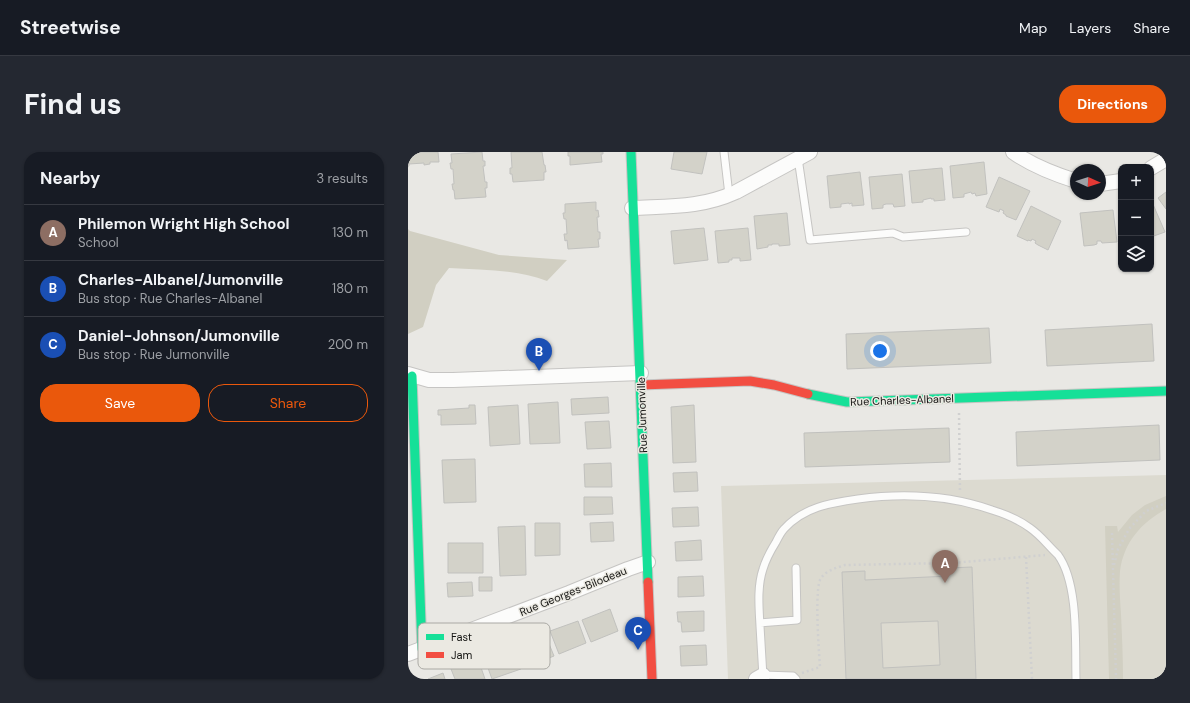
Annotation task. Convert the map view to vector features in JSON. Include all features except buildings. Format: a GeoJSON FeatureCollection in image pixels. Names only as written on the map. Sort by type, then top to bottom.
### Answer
{"type":"FeatureCollection","features":[{"type":"Feature","properties":{"kind":"street","name":"Rue Jumonville"},"geometry":{"type":"LineString","coordinates":[[631,152],[632,208],[641,379],[652,679]]}},
{"type":"Feature","properties":{"kind":"street"},"geometry":{"type":"LineString","coordinates":[[1013,152],[1022,159],[1070,179]]}},
{"type":"Feature","properties":{"kind":"street"},"geometry":{"type":"LineString","coordinates":[[632,208],[694,205],[709,202],[729,195],[804,155]]}},
{"type":"Feature","properties":{"kind":"street"},"geometry":{"type":"LineString","coordinates":[[1154,166],[1166,159]]}},
{"type":"Feature","properties":{"kind":"street"},"geometry":{"type":"LineString","coordinates":[[1106,183],[1118,181]]}},
{"type":"Feature","properties":{"kind":"street"},"geometry":{"type":"LineString","coordinates":[[410,375],[421,623]]}},
{"type":"Feature","properties":{"kind":"street","name":"Rue Charles-Albanel"},"geometry":{"type":"LineString","coordinates":[[410,375],[429,380],[641,379],[750,381],[765,382],[831,400],[847,402],[1166,391]]}},
{"type":"Feature","properties":{"kind":"street","name":"Rue Georges-Bilodeau"},"geometry":{"type":"LineString","coordinates":[[490,623],[569,593],[628,568],[648,562]]}},
{"type":"Feature","properties":{"kind":"street","name":"Rue Georges-Bilodeau"},"geometry":{"type":"LineString","coordinates":[[408,654],[418,650]]}},
{"type":"Feature","properties":{"kind":"lane"},"geometry":{"type":"LineString","coordinates":[[724,152],[729,195]]}},
{"type":"Feature","properties":{"kind":"lane"},"geometry":{"type":"LineString","coordinates":[[804,155],[810,240],[893,232],[903,237],[966,232]]}},
{"type":"Feature","properties":{"kind":"lane"},"geometry":{"type":"LineString","coordinates":[[794,678],[761,678],[759,604],[760,583],[762,569],[769,553],[784,529],[797,518],[810,510],[844,501],[894,496],[931,497],[977,505],[1014,518],[1044,538],[1058,554],[1066,571],[1072,592],[1074,609],[1076,679]]}},
{"type":"Feature","properties":{"kind":"lane"},"geometry":{"type":"LineString","coordinates":[[760,623],[797,620],[796,568]]}},
{"type":"Feature","properties":{"kind":"path"},"geometry":{"type":"LineString","coordinates":[[958,398],[960,501]]}},
{"type":"Feature","properties":{"kind":"path"},"geometry":{"type":"LineString","coordinates":[[1113,570],[1118,549],[1129,529],[1146,511],[1166,503]]}},
{"type":"Feature","properties":{"kind":"path"},"geometry":{"type":"LineString","coordinates":[[1112,533],[1116,679]]}},
{"type":"Feature","properties":{"kind":"path"},"geometry":{"type":"LineString","coordinates":[[794,678],[820,667],[817,596],[820,579],[827,572],[845,565],[952,562],[1058,554]]}},
{"type":"Feature","properties":{"kind":"path"},"geometry":{"type":"LineString","coordinates":[[1026,557],[1032,679]]}},
{"type":"Feature","properties":{"kind":"shaded area"},"geometry":{"type":"Polygon","coordinates":[[[408,229],[410,231],[499,255],[567,260],[547,281],[524,274],[511,272],[449,268],[436,285],[423,327],[408,334],[408,229]]]}},
{"type":"Feature","properties":{"kind":"shaded area"},"geometry":{"type":"Polygon","coordinates":[[[1166,475],[1166,679],[728,679],[721,486],[1166,475]]]}},
{"type":"Feature","properties":{"kind":"shaded area"},"geometry":{"type":"Polygon","coordinates":[[[1166,496],[1166,509],[1157,514],[1135,534],[1125,551],[1120,571],[1123,679],[1109,679],[1105,526],[1117,526],[1118,532],[1132,515],[1145,505],[1166,496]]]}},
{"type":"Feature","properties":{"kind":"traffic: fast"},"geometry":{"type":"LineString","coordinates":[[631,152],[648,582]]}},
{"type":"Feature","properties":{"kind":"traffic: fast"},"geometry":{"type":"LineString","coordinates":[[412,376],[421,623]]}},
{"type":"Feature","properties":{"kind":"traffic: fast"},"geometry":{"type":"LineString","coordinates":[[808,394],[847,402],[1166,391]]}},
{"type":"Feature","properties":{"kind":"traffic: jam"},"geometry":{"type":"LineString","coordinates":[[641,385],[750,381],[774,385],[808,394]]}},
{"type":"Feature","properties":{"kind":"traffic: jam"},"geometry":{"type":"LineString","coordinates":[[648,582],[652,679]]}},
{"type":"Feature","properties":{"kind":"place","name":"Charles-Albanel/Jumonville"},"geometry":{"type":"Point","coordinates":[539,371]}},
{"type":"Feature","properties":{"kind":"place","name":"Philemon Wright High School"},"geometry":{"type":"Point","coordinates":[945,583]}},
{"type":"Feature","properties":{"kind":"place","name":"Daniel-Johnson/Jumonville"},"geometry":{"type":"Point","coordinates":[638,650]}}]}
